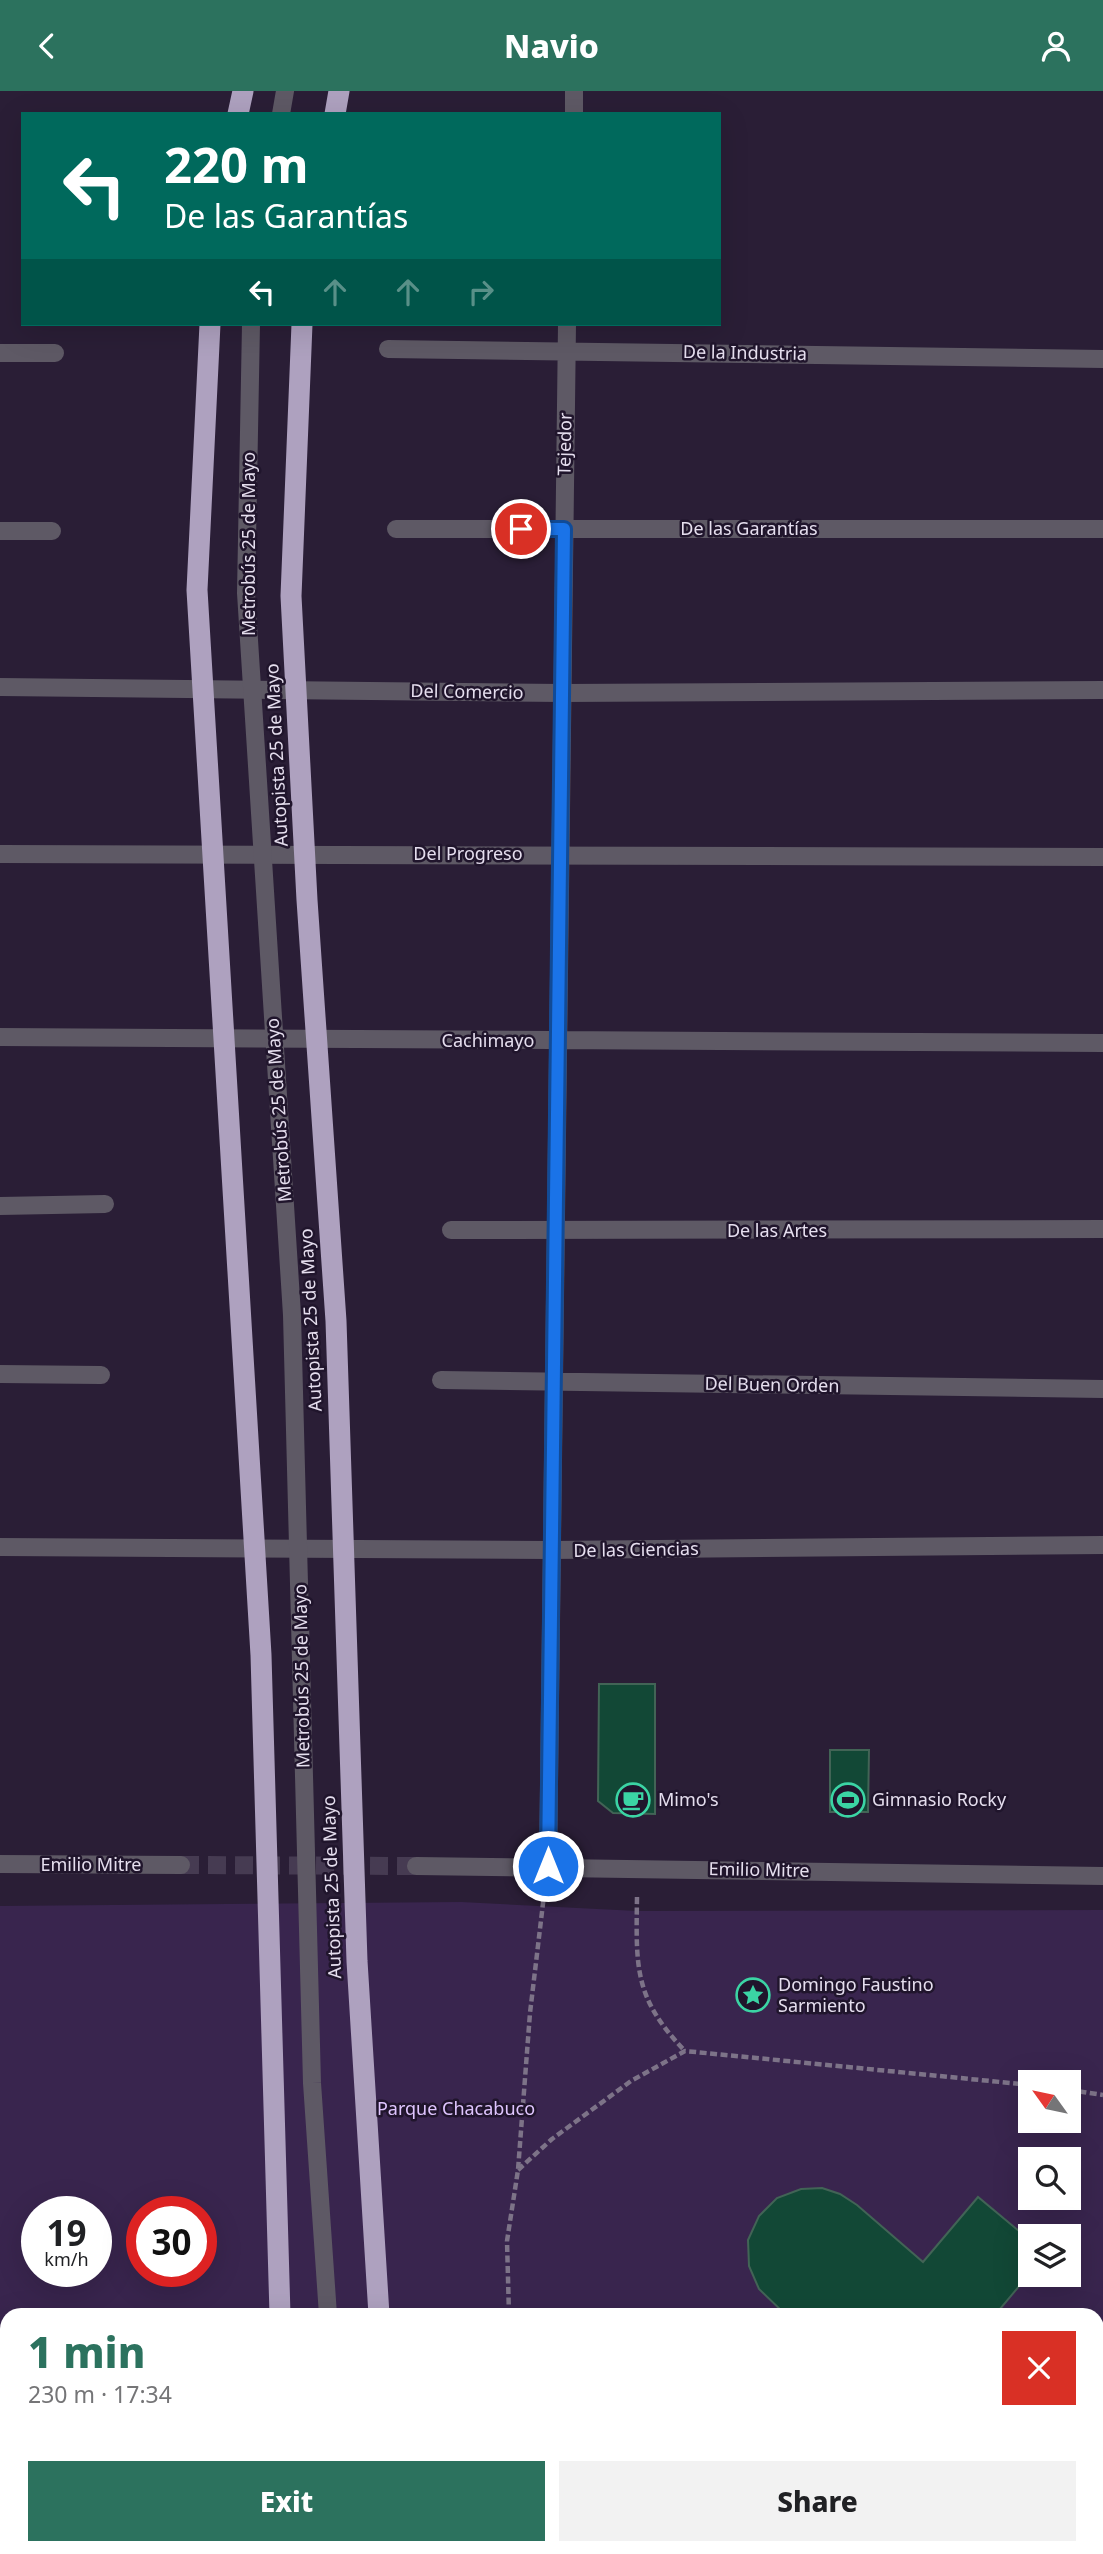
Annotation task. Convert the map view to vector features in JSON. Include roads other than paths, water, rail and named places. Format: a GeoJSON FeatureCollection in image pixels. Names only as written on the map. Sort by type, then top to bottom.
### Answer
{"type":"FeatureCollection","features":[{"type":"Feature","properties":{"kind":"highway"},"geometry":{"type":"LineString","coordinates":[[238,112],[243,91]]}},
{"type":"Feature","properties":{"kind":"highway"},"geometry":{"type":"LineString","coordinates":[[335,112],[339,91]]}},
{"type":"Feature","properties":{"kind":"highway"},"geometry":{"type":"LineString","coordinates":[[210,326],[197,590],[261,1655],[280,2308]]}},
{"type":"Feature","properties":{"kind":"highway","name":"Autopista 25 de Mayo"},"geometry":{"type":"LineString","coordinates":[[302,326],[291,596],[307,900],[336,1321],[357,1961],[379,2308]]}},
{"type":"Feature","properties":{"kind":"street"},"geometry":{"type":"LineString","coordinates":[[281,112],[285,91]]}},
{"type":"Feature","properties":{"kind":"street"},"geometry":{"type":"LineString","coordinates":[[573,112],[574,91]]}},
{"type":"Feature","properties":{"kind":"street","name":"Metrobús 25 de Mayo"},"geometry":{"type":"LineString","coordinates":[[251,326],[246,593],[292,1315],[312,2083],[328,2308]]}},
{"type":"Feature","properties":{"kind":"street","name":"Tejedor"},"geometry":{"type":"LineString","coordinates":[[548,1866],[567,326]]}},
{"type":"Feature","properties":{"kind":"street","name":"De la Industria"},"geometry":{"type":"LineString","coordinates":[[388,349],[566,349],[1103,359]]}},
{"type":"Feature","properties":{"kind":"street"},"geometry":{"type":"LineString","coordinates":[[0,353],[55,353]]}},
{"type":"Feature","properties":{"kind":"street","name":"De las Garantías"},"geometry":{"type":"LineString","coordinates":[[396,529],[1103,530]]}},
{"type":"Feature","properties":{"kind":"street"},"geometry":{"type":"LineString","coordinates":[[0,531],[52,531]]}},
{"type":"Feature","properties":{"kind":"street","name":"Del Comercio"},"geometry":{"type":"LineString","coordinates":[[0,688],[562,692],[1103,690]]}},
{"type":"Feature","properties":{"kind":"street","name":"Del Progreso"},"geometry":{"type":"LineString","coordinates":[[0,854],[1103,857]]}},
{"type":"Feature","properties":{"kind":"street","name":"Cachimayo"},"geometry":{"type":"LineString","coordinates":[[0,1037],[1103,1043]]}},
{"type":"Feature","properties":{"kind":"street"},"geometry":{"type":"LineString","coordinates":[[0,1206],[105,1204]]}},
{"type":"Feature","properties":{"kind":"street","name":"De las Artes"},"geometry":{"type":"LineString","coordinates":[[451,1230],[554,1232],[1103,1229]]}},
{"type":"Feature","properties":{"kind":"street"},"geometry":{"type":"LineString","coordinates":[[0,1374],[102,1375]]}},
{"type":"Feature","properties":{"kind":"street","name":"Del Buen Orden"},"geometry":{"type":"LineString","coordinates":[[441,1380],[1103,1389]]}},
{"type":"Feature","properties":{"kind":"street","name":"De las Ciencias"},"geometry":{"type":"LineString","coordinates":[[0,1547],[550,1550],[1103,1545]]}},
{"type":"Feature","properties":{"kind":"street","name":"Emilio Mitre"},"geometry":{"type":"LineString","coordinates":[[0,1864],[181,1865]]}},
{"type":"Feature","properties":{"kind":"street","name":"Emilio Mitre"},"geometry":{"type":"LineString","coordinates":[[416,1866],[1103,1876]]}},
{"type":"Feature","properties":{"kind":"tunnel"},"geometry":{"type":"LineString","coordinates":[[181,1865],[416,1866]]}},
{"type":"Feature","properties":{"kind":"place","name":"Mimo's"},"geometry":{"type":"Point","coordinates":[633,1800]}},
{"type":"Feature","properties":{"kind":"place","name":"Gimnasio Rocky"},"geometry":{"type":"Point","coordinates":[848,1800]}},
{"type":"Feature","properties":{"kind":"place","name":"Domingo Faustino Sarmiento"},"geometry":{"type":"Point","coordinates":[753,1995]}},
{"type":"Feature","properties":{"kind":"park label","name":"Parque Chacabuco"},"geometry":{"type":"Point","coordinates":[456,2109]}}]}
